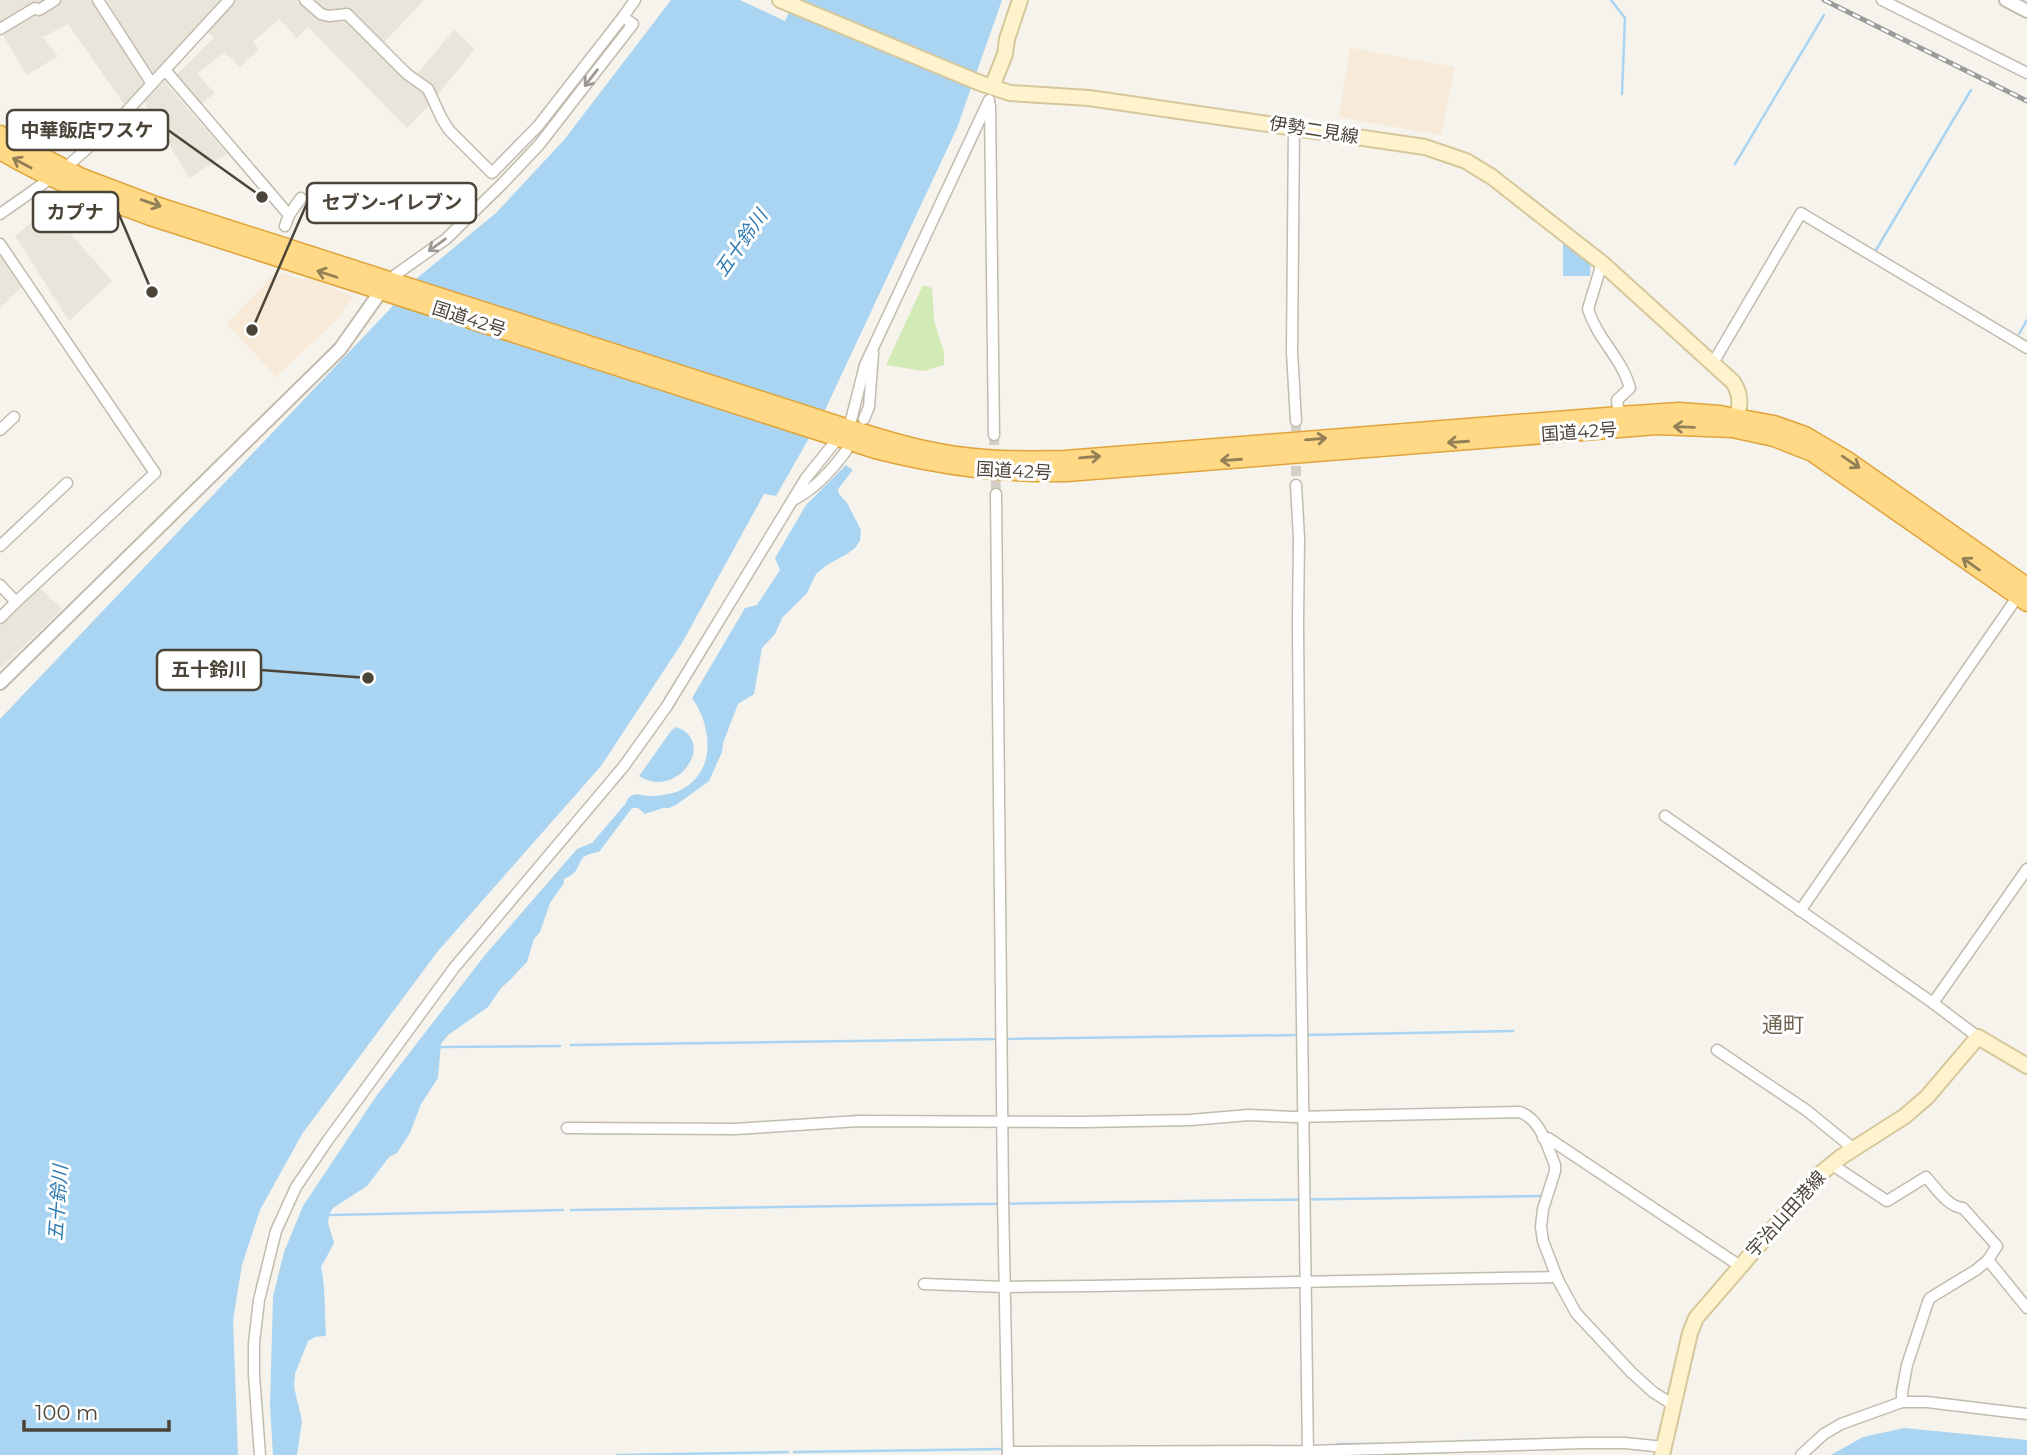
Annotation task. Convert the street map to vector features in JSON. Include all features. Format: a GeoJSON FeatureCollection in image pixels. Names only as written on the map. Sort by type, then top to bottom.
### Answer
{"type":"FeatureCollection","features":[{"type":"Feature","properties":{"kind":"highway","name":"国道42号"},"geometry":{"type":"LineString","coordinates":[[0,134],[58,173]]}},
{"type":"Feature","properties":{"kind":"highway","name":"国道42号"},"geometry":{"type":"LineString","coordinates":[[0,151],[58,173],[82,177],[391,287],[838,434],[875,450],[944,466],[1030,473],[1067,472],[1657,426],[1774,424],[1821,442],[2024,595]]}},
{"type":"Feature","properties":{"kind":"highway","name":"国道42号"},"geometry":{"type":"LineString","coordinates":[[838,434],[974,457],[1065,459],[1679,411],[1720,414],[1734,423]]}},
{"type":"Feature","properties":{"kind":"main road","name":"伊勢二見線"},"geometry":{"type":"LineString","coordinates":[[780,0],[987,90],[1090,98],[1294,126],[1425,147],[1466,161],[1502,185],[1602,262],[1713,363],[1738,389],[1741,402],[1734,423]]}},
{"type":"Feature","properties":{"kind":"main road"},"geometry":{"type":"LineString","coordinates":[[987,90],[1005,54],[1020,0]]}},
{"type":"Feature","properties":{"kind":"main road"},"geometry":{"type":"LineString","coordinates":[[1978,1037],[2027,1066]]}},
{"type":"Feature","properties":{"kind":"main road","name":"宇治山田港線"},"geometry":{"type":"LineString","coordinates":[[1663,1451],[1692,1326],[1791,1205],[1831,1164],[1905,1116],[1927,1097],[1978,1037]]}},
{"type":"Feature","properties":{"kind":"street"},"geometry":{"type":"LineString","coordinates":[[0,29],[54,0]]}},
{"type":"Feature","properties":{"kind":"street"},"geometry":{"type":"LineString","coordinates":[[98,0],[152,85]]}},
{"type":"Feature","properties":{"kind":"street"},"geometry":{"type":"LineString","coordinates":[[0,214],[58,173],[116,123],[229,0]]}},
{"type":"Feature","properties":{"kind":"street"},"geometry":{"type":"LineString","coordinates":[[304,0],[321,14],[347,14],[400,66],[428,89],[449,130],[492,173],[538,126],[635,0]]}},
{"type":"Feature","properties":{"kind":"street"},"geometry":{"type":"LineString","coordinates":[[1882,0],[2027,72]]}},
{"type":"Feature","properties":{"kind":"street"},"geometry":{"type":"LineString","coordinates":[[2006,0],[2027,11]]}},
{"type":"Feature","properties":{"kind":"street"},"geometry":{"type":"LineString","coordinates":[[0,683],[340,349],[391,287],[446,239],[539,145],[633,24],[623,17]]}},
{"type":"Feature","properties":{"kind":"street"},"geometry":{"type":"LineString","coordinates":[[165,70],[289,215]]}},
{"type":"Feature","properties":{"kind":"street"},"geometry":{"type":"LineString","coordinates":[[260,1455],[254,1375],[254,1343],[259,1300],[276,1231],[296,1187],[454,968],[624,766],[667,706],[806,478],[838,434],[865,365],[987,90]]}},
{"type":"Feature","properties":{"kind":"street"},"geometry":{"type":"LineString","coordinates":[[987,90],[994,435]]}},
{"type":"Feature","properties":{"kind":"street"},"geometry":{"type":"LineString","coordinates":[[1294,126],[1292,352],[1296,421]]}},
{"type":"Feature","properties":{"kind":"street"},"geometry":{"type":"LineString","coordinates":[[285,226],[301,198]]}},
{"type":"Feature","properties":{"kind":"street"},"geometry":{"type":"LineString","coordinates":[[1713,363],[1801,213],[2027,348]]}},
{"type":"Feature","properties":{"kind":"street"},"geometry":{"type":"LineString","coordinates":[[0,244],[155,473],[0,618]]}},
{"type":"Feature","properties":{"kind":"street"},"geometry":{"type":"LineString","coordinates":[[1602,262],[1588,309],[1598,334],[1624,370],[1629,383],[1630,388],[1617,400],[1619,415]]}},
{"type":"Feature","properties":{"kind":"street"},"geometry":{"type":"LineString","coordinates":[[864,419],[869,407],[873,349]]}},
{"type":"Feature","properties":{"kind":"street"},"geometry":{"type":"LineString","coordinates":[[0,430],[14,417]]}},
{"type":"Feature","properties":{"kind":"street"},"geometry":{"type":"LineString","coordinates":[[791,502],[803,496],[835,466],[838,434]]}},
{"type":"Feature","properties":{"kind":"street"},"geometry":{"type":"LineString","coordinates":[[0,546],[67,483]]}},
{"type":"Feature","properties":{"kind":"street"},"geometry":{"type":"LineString","coordinates":[[1296,485],[1299,538],[1308,1453]]}},
{"type":"Feature","properties":{"kind":"street"},"geometry":{"type":"LineString","coordinates":[[996,494],[1008,1453],[1308,1453],[1584,1443],[1625,1443],[1663,1451]]}},
{"type":"Feature","properties":{"kind":"street"},"geometry":{"type":"LineString","coordinates":[[0,585],[16,602]]}},
{"type":"Feature","properties":{"kind":"street"},"geometry":{"type":"LineString","coordinates":[[1800,911],[2024,595]]}},
{"type":"Feature","properties":{"kind":"street"},"geometry":{"type":"LineString","coordinates":[[1665,816],[1978,1037]]}},
{"type":"Feature","properties":{"kind":"street"},"geometry":{"type":"LineString","coordinates":[[1933,1003],[2027,869]]}},
{"type":"Feature","properties":{"kind":"street"},"geometry":{"type":"LineString","coordinates":[[1717,1050],[1806,1110],[1854,1149]]}},
{"type":"Feature","properties":{"kind":"street"},"geometry":{"type":"LineString","coordinates":[[567,1128],[735,1129],[859,1121],[1190,1120],[1249,1115],[1520,1112],[1532,1118],[1539,1126],[1555,1165],[1541,1227],[1557,1277],[1576,1313],[1653,1392],[1675,1405]]}},
{"type":"Feature","properties":{"kind":"street"},"geometry":{"type":"LineString","coordinates":[[1544,1138],[1548,1138],[1740,1266]]}},
{"type":"Feature","properties":{"kind":"street"},"geometry":{"type":"LineString","coordinates":[[1831,1164],[1886,1201],[1926,1177],[1950,1203],[1964,1208],[1997,1246],[1988,1260],[1976,1270],[1930,1298],[1907,1364],[1902,1402]]}},
{"type":"Feature","properties":{"kind":"street"},"geometry":{"type":"LineString","coordinates":[[1988,1260],[2027,1308]]}},
{"type":"Feature","properties":{"kind":"street"},"geometry":{"type":"LineString","coordinates":[[924,1284],[1004,1287],[1557,1277]]}},
{"type":"Feature","properties":{"kind":"street"},"geometry":{"type":"LineString","coordinates":[[1801,1455],[1824,1434],[1841,1424],[1902,1402],[1927,1402],[2027,1414]]}},
{"type":"Feature","properties":{"kind":"street"},"geometry":{"type":"LineString","coordinates":[[1584,1443],[1584,1455]]}},
{"type":"Feature","properties":{"kind":"shaded area"},"geometry":{"type":"Polygon","coordinates":[[[0,0],[92,0],[151,96],[164,81],[227,154],[189,178],[138,91],[124,104],[68,24],[43,37],[58,56],[27,75],[0,30],[0,0]]]}},
{"type":"Feature","properties":{"kind":"shaded area"},"geometry":{"type":"Polygon","coordinates":[[[107,0],[221,0],[152,78],[107,0]]]}},
{"type":"Feature","properties":{"kind":"shaded area"},"geometry":{"type":"Polygon","coordinates":[[[237,0],[424,0],[377,50],[411,81],[454,30],[475,49],[407,128],[308,27],[297,38],[279,19],[253,42],[259,49],[240,67],[224,52],[197,74],[215,93],[200,105],[176,75],[214,38],[207,31],[237,0]]]}},
{"type":"Feature","properties":{"kind":"shaded area"},"geometry":{"type":"Polygon","coordinates":[[[1350,48],[1455,67],[1441,135],[1339,117],[1350,48]]]}},
{"type":"Feature","properties":{"kind":"shaded area"},"geometry":{"type":"Polygon","coordinates":[[[48,208],[112,281],[69,321],[15,236],[48,208]]]}},
{"type":"Feature","properties":{"kind":"shaded area"},"geometry":{"type":"Polygon","coordinates":[[[0,255],[22,287],[0,308],[0,255]]]}},
{"type":"Feature","properties":{"kind":"shaded area"},"geometry":{"type":"Polygon","coordinates":[[[276,272],[300,279],[311,278],[353,297],[336,320],[276,377],[227,324],[276,272]]]}},
{"type":"Feature","properties":{"kind":"shaded area"},"geometry":{"type":"Polygon","coordinates":[[[39,587],[62,609],[0,669],[0,624],[39,587]]]}},
{"type":"Feature","properties":{"kind":"green space"},"geometry":{"type":"Polygon","coordinates":[[[923,285],[932,288],[934,321],[944,352],[944,365],[924,371],[886,365],[923,285]]]}},
{"type":"Feature","properties":{"kind":"water"},"geometry":{"type":"Polygon","coordinates":[[[671,0],[740,0],[785,21],[795,0],[1002,0],[957,128],[825,410],[776,496],[764,494],[682,643],[601,766],[438,951],[302,1134],[260,1210],[242,1265],[233,1320],[238,1455],[0,1455],[0,719],[416,279],[496,213],[564,140],[671,0]]]}},
{"type":"Feature","properties":{"kind":"water"},"geometry":{"type":"Polygon","coordinates":[[[1546,222],[1591,257],[1590,276],[1563,276],[1563,243],[1544,227],[1546,222]]]}},
{"type":"Feature","properties":{"kind":"water"},"geometry":{"type":"Polygon","coordinates":[[[846,465],[853,470],[838,489],[861,530],[860,541],[847,554],[816,574],[807,593],[782,618],[775,634],[762,648],[754,694],[738,704],[709,781],[669,808],[645,814],[638,808],[632,808],[599,852],[585,856],[576,871],[564,879],[550,903],[527,962],[501,988],[488,1007],[448,1035],[441,1044],[438,1078],[421,1104],[410,1133],[397,1153],[389,1157],[367,1186],[333,1208],[328,1223],[334,1243],[321,1267],[326,1333],[325,1336],[308,1341],[295,1374],[294,1387],[302,1421],[297,1455],[273,1455],[270,1405],[273,1297],[284,1252],[303,1206],[377,1095],[485,955],[577,849],[592,843],[630,797],[636,794],[670,794],[693,782],[701,772],[706,760],[707,734],[699,709],[692,698],[745,608],[757,605],[780,570],[775,558],[806,505],[846,465]]]}},
{"type":"Feature","properties":{"kind":"water"},"geometry":{"type":"Polygon","coordinates":[[[676,727],[688,734],[693,744],[693,755],[688,766],[667,781],[653,782],[639,776],[671,731],[676,727]]]}},
{"type":"Feature","properties":{"kind":"water"},"geometry":{"type":"Polygon","coordinates":[[[1904,1428],[2027,1440],[2027,1455],[1831,1455],[1863,1437],[1904,1428]]]}},
{"type":"Feature","properties":{"kind":"waterway"},"geometry":{"type":"LineString","coordinates":[[1611,0],[1625,18],[1622,94]]}},
{"type":"Feature","properties":{"kind":"waterway"},"geometry":{"type":"LineString","coordinates":[[1735,164],[1824,15]]}},
{"type":"Feature","properties":{"kind":"waterway"},"geometry":{"type":"LineString","coordinates":[[1876,250],[1971,90]]}},
{"type":"Feature","properties":{"kind":"waterway"},"geometry":{"type":"LineString","coordinates":[[2019,334],[2027,320]]}},
{"type":"Feature","properties":{"kind":"waterway"},"geometry":{"type":"LineString","coordinates":[[1306,1035],[1513,1031]]}},
{"type":"Feature","properties":{"kind":"waterway"},"geometry":{"type":"LineString","coordinates":[[1005,1039],[1299,1035]]}},
{"type":"Feature","properties":{"kind":"waterway"},"geometry":{"type":"LineString","coordinates":[[571,1045],[998,1039]]}},
{"type":"Feature","properties":{"kind":"waterway"},"geometry":{"type":"LineString","coordinates":[[441,1047],[560,1046]]}},
{"type":"Feature","properties":{"kind":"waterway"},"geometry":{"type":"LineString","coordinates":[[571,1210],[1540,1196]]}},
{"type":"Feature","properties":{"kind":"waterway"},"geometry":{"type":"LineString","coordinates":[[329,1215],[563,1210]]}},
{"type":"Feature","properties":{"kind":"waterway"},"geometry":{"type":"LineString","coordinates":[[1461,1441],[1499,1441]]}},
{"type":"Feature","properties":{"kind":"waterway"},"geometry":{"type":"LineString","coordinates":[[1338,1444],[1385,1444]]}},
{"type":"Feature","properties":{"kind":"waterway"},"geometry":{"type":"LineString","coordinates":[[1216,1447],[1286,1446]]}},
{"type":"Feature","properties":{"kind":"waterway"},"geometry":{"type":"LineString","coordinates":[[794,1452],[1005,1449]]}},
{"type":"Feature","properties":{"kind":"waterway"},"geometry":{"type":"LineString","coordinates":[[617,1455],[788,1452]]}},
{"type":"Feature","properties":{"kind":"tunnel"},"geometry":{"type":"LineString","coordinates":[[1296,421],[1296,485]]}},
{"type":"Feature","properties":{"kind":"tunnel"},"geometry":{"type":"LineString","coordinates":[[994,435],[996,494]]}},
{"type":"Feature","properties":{"kind":"railway"},"geometry":{"type":"LineString","coordinates":[[1824,0],[2027,101]]}},
{"type":"Feature","properties":{"kind":"place","name":"中華飯店ワスケ"},"geometry":{"type":"Point","coordinates":[262,197]}},
{"type":"Feature","properties":{"kind":"place","name":"カプナ"},"geometry":{"type":"Point","coordinates":[152,292]}},
{"type":"Feature","properties":{"kind":"place","name":"セブン-イレブン"},"geometry":{"type":"Point","coordinates":[252,330]}},
{"type":"Feature","properties":{"kind":"place","name":"五十鈴川"},"geometry":{"type":"Point","coordinates":[368,678]}},
{"type":"Feature","properties":{"kind":"district","name":"通町"},"geometry":{"type":"Point","coordinates":[1783,1024]}}]}
